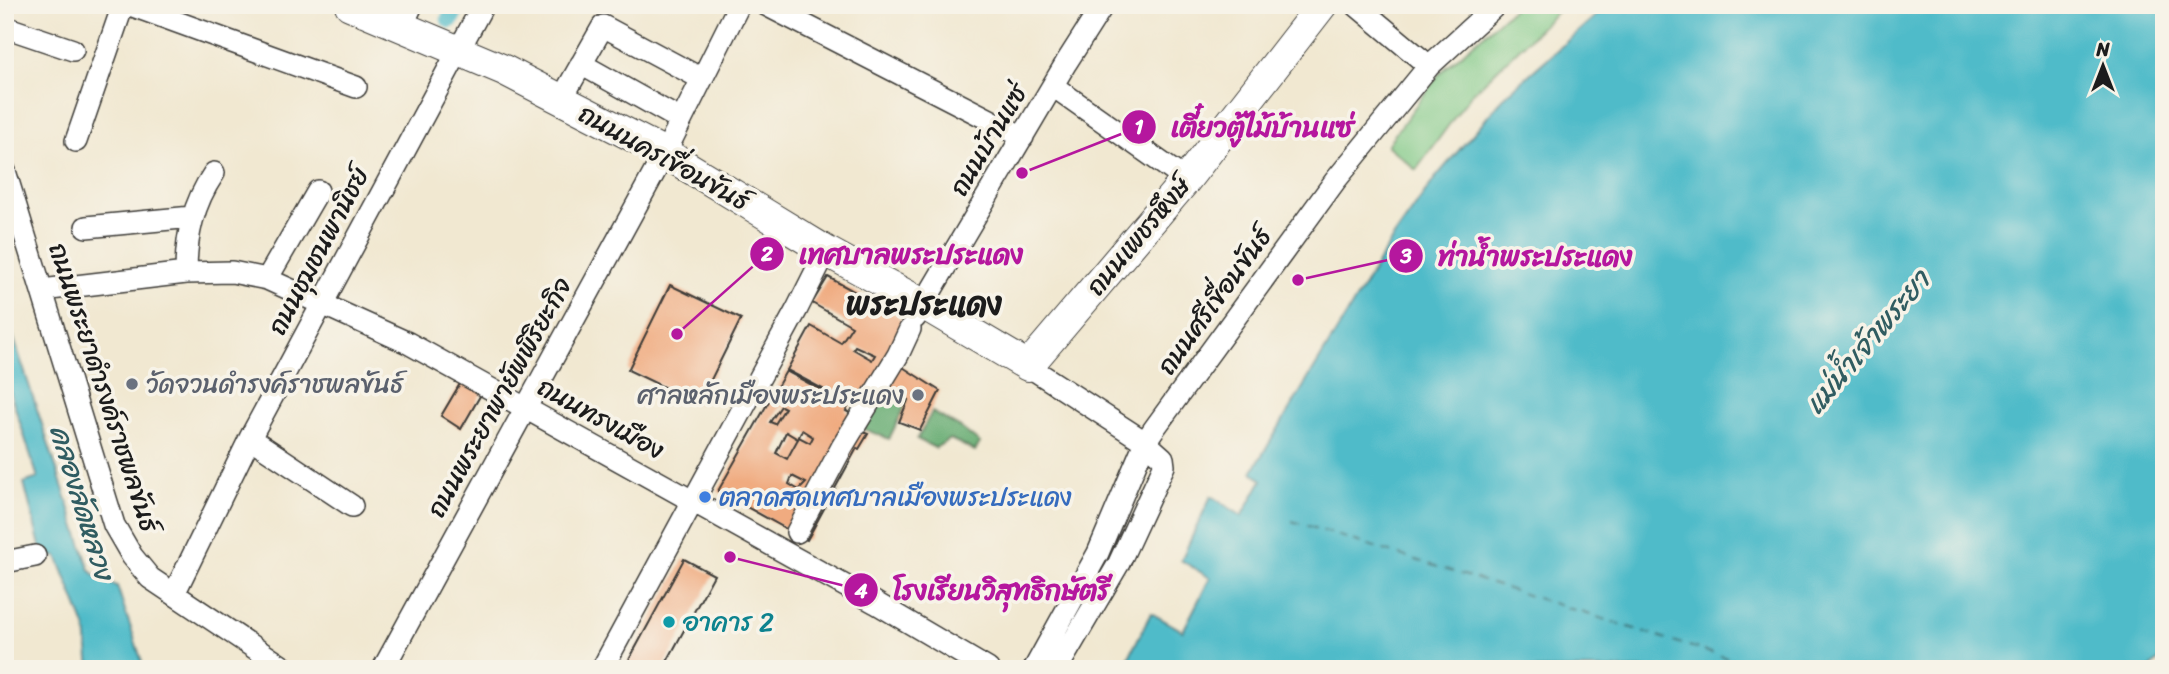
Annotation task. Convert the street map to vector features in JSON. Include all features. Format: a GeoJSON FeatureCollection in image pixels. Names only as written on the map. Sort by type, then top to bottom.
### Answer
{"type":"FeatureCollection","features":[{"type":"Feature","properties":{"kind":"main road","name":"ถนนนครเขื่อนขันธ์"},"geometry":{"type":"LineString","coordinates":[[350,5],[407,16],[459,50],[504,70],[665,153],[826,251],[916,317],[1028,366]]}},
{"type":"Feature","properties":{"kind":"main road","name":"ถนนเพชรหึงษ์"},"geometry":{"type":"LineString","coordinates":[[1028,366],[1186,180],[1322,5]]}},
{"type":"Feature","properties":{"kind":"street"},"geometry":{"type":"LineString","coordinates":[[76,141],[123,5]]}},
{"type":"Feature","properties":{"kind":"street"},"geometry":{"type":"LineString","coordinates":[[130,5],[356,87]]}},
{"type":"Feature","properties":{"kind":"street","name":"ถนนชุมชนพานิชย์"},"geometry":{"type":"LineString","coordinates":[[174,594],[250,438],[483,5]]}},
{"type":"Feature","properties":{"kind":"street","name":"ถนนพระยาพายัพพิริยะกิจ"},"geometry":{"type":"LineString","coordinates":[[383,669],[665,153],[739,5]]}},
{"type":"Feature","properties":{"kind":"street"},"geometry":{"type":"LineString","coordinates":[[766,5],[1023,137]]}},
{"type":"Feature","properties":{"kind":"street","name":"ถนนบ้านแซ่"},"geometry":{"type":"LineString","coordinates":[[797,533],[842,447],[898,355],[916,317],[1103,5]]}},
{"type":"Feature","properties":{"kind":"street"},"geometry":{"type":"LineString","coordinates":[[1356,5],[1429,66]]}},
{"type":"Feature","properties":{"kind":"street","name":"ถนนศรีเขื่อนขันธ์"},"geometry":{"type":"LineString","coordinates":[[1034,669],[1098,553],[1145,442],[1335,181],[1429,66],[1496,5]]}},
{"type":"Feature","properties":{"kind":"street"},"geometry":{"type":"LineString","coordinates":[[561,100],[603,26],[702,79]]}},
{"type":"Feature","properties":{"kind":"street"},"geometry":{"type":"LineString","coordinates":[[5,27],[73,50]]}},
{"type":"Feature","properties":{"kind":"street"},"geometry":{"type":"LineString","coordinates":[[581,64],[681,120]]}},
{"type":"Feature","properties":{"kind":"street"},"geometry":{"type":"LineString","coordinates":[[1053,86],[1186,180]]}},
{"type":"Feature","properties":{"kind":"street","name":"ถนนพระยาดำรงค์ราชพลขันธ์"},"geometry":{"type":"LineString","coordinates":[[5,171],[114,525],[132,556],[150,578],[286,669]]}},
{"type":"Feature","properties":{"kind":"street"},"geometry":{"type":"LineString","coordinates":[[186,274],[188,229],[206,185],[214,173]]}},
{"type":"Feature","properties":{"kind":"street"},"geometry":{"type":"LineString","coordinates":[[267,279],[318,191]]}},
{"type":"Feature","properties":{"kind":"street"},"geometry":{"type":"LineString","coordinates":[[86,227],[192,218]]}},
{"type":"Feature","properties":{"kind":"street"},"geometry":{"type":"LineString","coordinates":[[602,669],[826,251]]}},
{"type":"Feature","properties":{"kind":"street","name":"ถนนทรงเมือง"},"geometry":{"type":"LineString","coordinates":[[42,290],[186,274],[232,272],[267,279],[408,343],[876,603],[988,669]]}},
{"type":"Feature","properties":{"kind":"street","name":"ถนนนครเขื่อนขันธ์"},"geometry":{"type":"LineString","coordinates":[[1028,366],[1145,442]]}},
{"type":"Feature","properties":{"kind":"street"},"geometry":{"type":"LineString","coordinates":[[250,438],[352,506]]}},
{"type":"Feature","properties":{"kind":"street"},"geometry":{"type":"LineString","coordinates":[[1057,669],[1119,563],[1164,466],[1163,458],[1145,442]]}},
{"type":"Feature","properties":{"kind":"street"},"geometry":{"type":"LineString","coordinates":[[5,562],[35,556]]}},
{"type":"Feature","properties":{"kind":"green space"},"geometry":{"type":"Polygon","coordinates":[[[1517,5],[1564,5],[1470,96],[1416,170],[1387,145],[1439,74],[1517,5]]]}},
{"type":"Feature","properties":{"kind":"green space"},"geometry":{"type":"Polygon","coordinates":[[[885,388],[908,400],[889,439],[861,428],[885,388]]]}},
{"type":"Feature","properties":{"kind":"green space"},"geometry":{"type":"Polygon","coordinates":[[[932,412],[961,428],[980,443],[975,451],[950,439],[935,448],[917,439],[932,412]]]}},
{"type":"Feature","properties":{"kind":"water","name":"แม่น้ำเจ้าพระยา"},"geometry":{"type":"Polygon","coordinates":[[[1608,5],[2164,5],[2164,655],[2150,669],[1123,669],[1151,613],[1183,631],[1210,578],[1181,560],[1211,496],[1242,516],[1262,480],[1252,472],[1391,241],[1436,177],[1506,95],[1608,5]]]}},
{"type":"Feature","properties":{"kind":"water"},"geometry":{"type":"Polygon","coordinates":[[[5,312],[90,570],[98,578],[117,586],[142,662],[140,669],[90,669],[86,629],[57,556],[43,558],[24,483],[38,478],[9,389],[5,390],[5,312]]]}},
{"type":"Feature","properties":{"kind":"building"},"geometry":{"type":"Polygon","coordinates":[[[828,277],[897,315],[905,325],[862,410],[787,370],[811,326],[841,343],[852,326],[812,303],[828,277]],[[855,346],[853,349],[872,360],[875,355],[855,346]]]}},
{"type":"Feature","properties":{"kind":"building"},"geometry":{"type":"Polygon","coordinates":[[[670,285],[741,319],[699,404],[628,370],[670,285]]]}},
{"type":"Feature","properties":{"kind":"building","name":"ศาลหลักเมืองพระประแดง"},"geometry":{"type":"Polygon","coordinates":[[[898,364],[940,391],[920,430],[899,422],[908,400],[885,388],[898,364]]]}},
{"type":"Feature","properties":{"kind":"building"},"geometry":{"type":"Polygon","coordinates":[[[786,371],[849,405],[846,411],[857,417],[790,531],[718,491],[786,371]],[[781,406],[770,422],[775,424],[785,408],[781,406]],[[802,430],[798,438],[810,443],[813,437],[802,430]],[[786,432],[776,453],[787,459],[798,439],[786,432]],[[792,476],[789,484],[799,490],[806,483],[792,476]],[[753,492],[751,494],[764,500],[761,506],[763,508],[767,499],[753,492]]]}},
{"type":"Feature","properties":{"kind":"building"},"geometry":{"type":"Polygon","coordinates":[[[464,377],[484,389],[461,429],[441,416],[464,377]]]}},
{"type":"Feature","properties":{"kind":"building"},"geometry":{"type":"Polygon","coordinates":[[[855,429],[868,434],[859,449],[857,448],[807,540],[797,536],[855,429]]]}},
{"type":"Feature","properties":{"kind":"building","name":"อาคาร 2"},"geometry":{"type":"Polygon","coordinates":[[[684,559],[714,575],[663,669],[624,669],[684,559]]]}},
{"type":"Feature","properties":{"kind":"waterway"},"geometry":{"type":"LineString","coordinates":[[450,19],[457,5]]}},
{"type":"Feature","properties":{"kind":"ferry route"},"geometry":{"type":"LineString","coordinates":[[1292,521],[1762,669]]}},
{"type":"Feature","properties":{"kind":"place","name":"เตี๋ยวตู้ไม้บ้านแซ่"},"geometry":{"type":"Point","coordinates":[1022,173]}},
{"type":"Feature","properties":{"kind":"place","name":"ท่าน้ำพระประแดง"},"geometry":{"type":"Point","coordinates":[1298,280]}},
{"type":"Feature","properties":{"kind":"place","name":"เทศบาลพระประแดง"},"geometry":{"type":"Point","coordinates":[677,334]}},
{"type":"Feature","properties":{"kind":"place","name":"วัดจวนดำรงค์ราชพลขันธ์"},"geometry":{"type":"Point","coordinates":[132,384]}},
{"type":"Feature","properties":{"kind":"place","name":"ศาลหลักเมืองพระประแดง"},"geometry":{"type":"Point","coordinates":[918,395]}},
{"type":"Feature","properties":{"kind":"place","name":"ตลาดสดเทศบาลเมืองพระประแดง"},"geometry":{"type":"Point","coordinates":[705,497]}},
{"type":"Feature","properties":{"kind":"place","name":"โรงเรียนวิสุทธิกษัตรี"},"geometry":{"type":"Point","coordinates":[730,557]}},
{"type":"Feature","properties":{"kind":"place","name":"อาคาร 2"},"geometry":{"type":"Point","coordinates":[669,622]}},
{"type":"Feature","properties":{"kind":"district","name":"พระประแดง"},"geometry":{"type":"Point","coordinates":[924,304]}},
{"type":"Feature","properties":{"kind":"water label","name":"คลองลัดหลวง"},"geometry":{"type":"Point","coordinates":[82,502]}}]}
